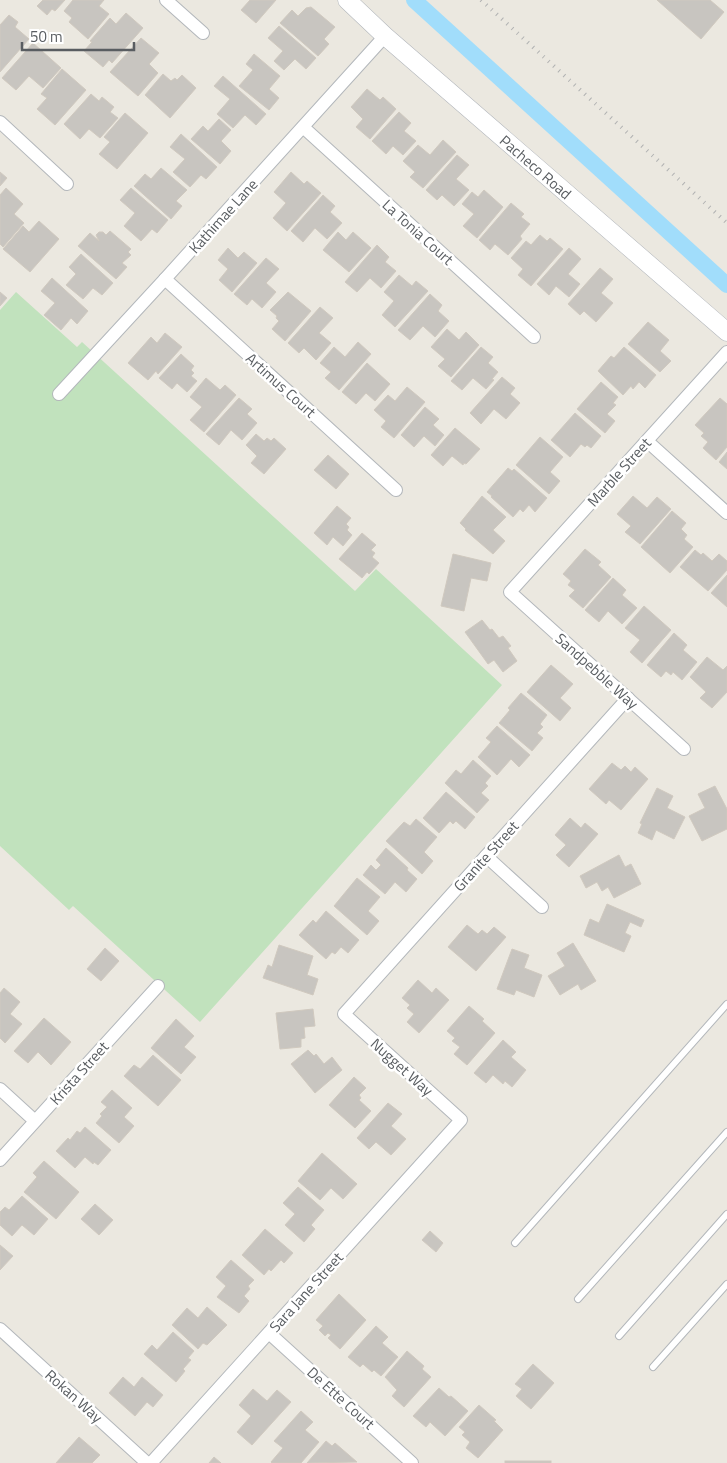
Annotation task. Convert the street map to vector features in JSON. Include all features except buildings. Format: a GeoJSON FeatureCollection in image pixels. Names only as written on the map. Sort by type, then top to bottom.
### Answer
{"type":"FeatureCollection","features":[{"type":"Feature","properties":{"kind":"street"},"geometry":{"type":"LineString","coordinates":[[166,0],[203,33]]}},
{"type":"Feature","properties":{"kind":"street","name":"Pacheco Road"},"geometry":{"type":"LineString","coordinates":[[347,0],[385,36],[727,332]]}},
{"type":"Feature","properties":{"kind":"street","name":"Kathimae Lane"},"geometry":{"type":"LineString","coordinates":[[59,394],[385,36]]}},
{"type":"Feature","properties":{"kind":"street"},"geometry":{"type":"LineString","coordinates":[[0,122],[67,184]]}},
{"type":"Feature","properties":{"kind":"street","name":"La Tonia Court"},"geometry":{"type":"LineString","coordinates":[[303,127],[534,337]]}},
{"type":"Feature","properties":{"kind":"street","name":"Artimus Court"},"geometry":{"type":"LineString","coordinates":[[165,279],[396,490]]}},
{"type":"Feature","properties":{"kind":"street","name":"Marble Street"},"geometry":{"type":"LineString","coordinates":[[510,592],[727,352]]}},
{"type":"Feature","properties":{"kind":"street"},"geometry":{"type":"LineString","coordinates":[[647,441],[727,513]]}},
{"type":"Feature","properties":{"kind":"street","name":"Sandpebble Way"},"geometry":{"type":"LineString","coordinates":[[510,592],[684,749]]}},
{"type":"Feature","properties":{"kind":"street","name":"Granite Street"},"geometry":{"type":"LineString","coordinates":[[344,1014],[628,698]]}},
{"type":"Feature","properties":{"kind":"street"},"geometry":{"type":"LineString","coordinates":[[486,856],[542,907]]}},
{"type":"Feature","properties":{"kind":"street","name":"Krista Street"},"geometry":{"type":"LineString","coordinates":[[0,1160],[158,986]]}},
{"type":"Feature","properties":{"kind":"street","name":"Nugget Way"},"geometry":{"type":"LineString","coordinates":[[344,1014],[461,1120]]}},
{"type":"Feature","properties":{"kind":"street"},"geometry":{"type":"LineString","coordinates":[[0,1089],[35,1121]]}},
{"type":"Feature","properties":{"kind":"street","name":"Sara Jane Street"},"geometry":{"type":"LineString","coordinates":[[149,1463],[461,1120]]}},
{"type":"Feature","properties":{"kind":"street","name":"Rokan Way"},"geometry":{"type":"LineString","coordinates":[[0,1329],[149,1463]]}},
{"type":"Feature","properties":{"kind":"street","name":"De Ette Court"},"geometry":{"type":"LineString","coordinates":[[269,1333],[412,1463]]}},
{"type":"Feature","properties":{"kind":"lane"},"geometry":{"type":"LineString","coordinates":[[515,1243],[727,1004]]}},
{"type":"Feature","properties":{"kind":"lane"},"geometry":{"type":"LineString","coordinates":[[578,1299],[727,1132]]}},
{"type":"Feature","properties":{"kind":"lane"},"geometry":{"type":"LineString","coordinates":[[620,1336],[727,1214]]}},
{"type":"Feature","properties":{"kind":"lane"},"geometry":{"type":"LineString","coordinates":[[653,1366],[727,1284]]}},
{"type":"Feature","properties":{"kind":"green space"},"geometry":{"type":"Polygon","coordinates":[[[16,292],[77,347],[82,342],[355,591],[376,569],[502,685],[200,1022],[73,906],[69,910],[0,846],[0,310],[16,292]]]}},
{"type":"Feature","properties":{"kind":"waterway"},"geometry":{"type":"LineString","coordinates":[[414,0],[727,285]]}},
{"type":"Feature","properties":{"kind":"railway"},"geometry":{"type":"LineString","coordinates":[[481,0],[727,223]]}}]}
